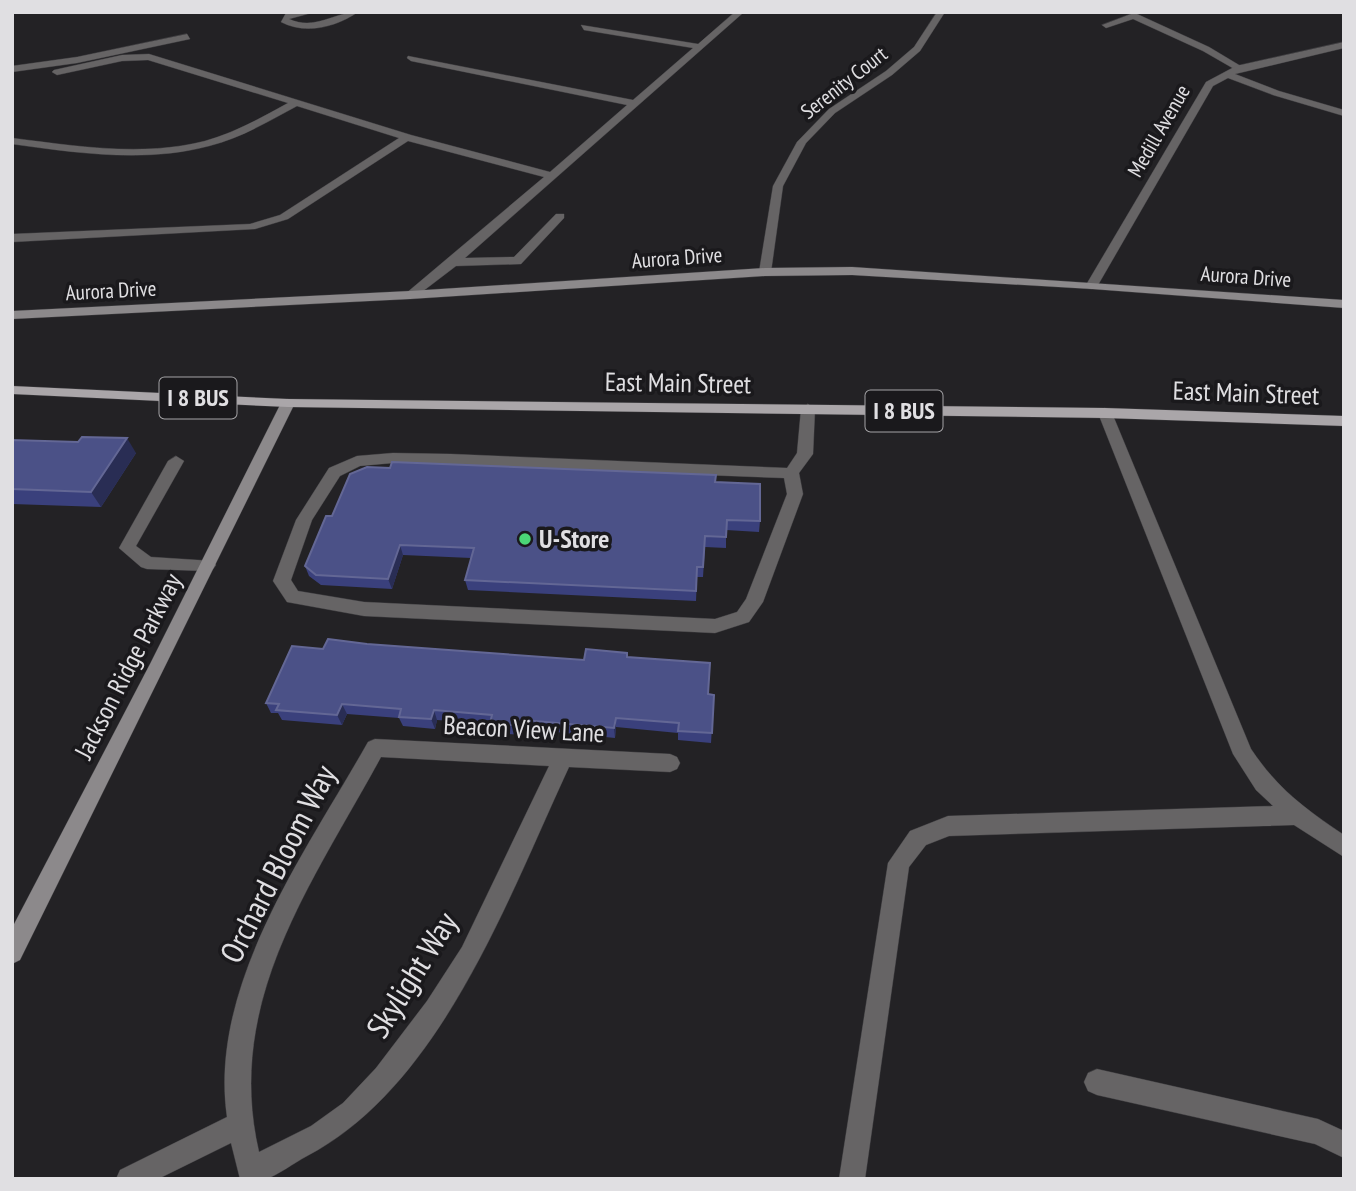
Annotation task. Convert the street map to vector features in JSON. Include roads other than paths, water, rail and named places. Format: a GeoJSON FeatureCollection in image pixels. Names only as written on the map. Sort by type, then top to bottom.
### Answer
{"type":"FeatureCollection","features":[{"type":"Feature","properties":{"kind":"main road","name":"East Main Street"},"geometry":{"type":"LineString","coordinates":[[12,390],[288,402],[1105,413],[1344,421]]}},
{"type":"Feature","properties":{"kind":"street"},"geometry":{"type":"LineString","coordinates":[[311,12],[289,15],[285,20],[292,25],[302,26],[341,19],[351,12]]}},
{"type":"Feature","properties":{"kind":"street"},"geometry":{"type":"LineString","coordinates":[[410,295],[453,262],[740,12]]}},
{"type":"Feature","properties":{"kind":"street","name":"Serenity Court"},"geometry":{"type":"LineString","coordinates":[[765,272],[778,186],[802,142],[832,111],[889,73],[917,49],[942,12]]}},
{"type":"Feature","properties":{"kind":"street"},"geometry":{"type":"LineString","coordinates":[[1106,25],[1134,16],[1206,49],[1239,68]]}},
{"type":"Feature","properties":{"kind":"street"},"geometry":{"type":"LineString","coordinates":[[584,27],[702,47]]}},
{"type":"Feature","properties":{"kind":"street"},"geometry":{"type":"LineString","coordinates":[[12,69],[77,60],[187,37]]}},
{"type":"Feature","properties":{"kind":"street","name":"Medill Avenue"},"geometry":{"type":"LineString","coordinates":[[1092,285],[1209,84],[1239,68],[1344,45]]}},
{"type":"Feature","properties":{"kind":"street"},"geometry":{"type":"LineString","coordinates":[[57,72],[122,58],[149,57],[407,137],[552,176]]}},
{"type":"Feature","properties":{"kind":"street"},"geometry":{"type":"LineString","coordinates":[[411,58],[636,104]]}},
{"type":"Feature","properties":{"kind":"street"},"geometry":{"type":"LineString","coordinates":[[1227,74],[1276,93],[1344,113]]}},
{"type":"Feature","properties":{"kind":"street"},"geometry":{"type":"LineString","coordinates":[[12,141],[110,152],[186,148],[230,136],[295,103]]}},
{"type":"Feature","properties":{"kind":"street"},"geometry":{"type":"LineString","coordinates":[[12,237],[251,226],[284,217],[407,137]]}},
{"type":"Feature","properties":{"kind":"street"},"geometry":{"type":"LineString","coordinates":[[453,262],[517,261],[560,216]]}},
{"type":"Feature","properties":{"kind":"street","name":"Aurora Drive"},"geometry":{"type":"LineString","coordinates":[[12,316],[410,295],[765,272],[852,271],[1344,304]]}},
{"type":"Feature","properties":{"kind":"street","name":"Jackson Ridge Parkway"},"geometry":{"type":"LineString","coordinates":[[12,952],[288,402]]}},
{"type":"Feature","properties":{"kind":"street"},"geometry":{"type":"LineString","coordinates":[[791,473],[417,458],[357,461],[334,472],[304,520],[282,581],[293,597],[364,609],[715,626],[743,617],[754,601],[795,494],[791,473],[805,454],[808,410]]}},
{"type":"Feature","properties":{"kind":"street"},"geometry":{"type":"LineString","coordinates":[[1105,413],[1243,754],[1263,784],[1297,815],[1344,847]]}},
{"type":"Feature","properties":{"kind":"street"},"geometry":{"type":"LineString","coordinates":[[176,461],[127,548],[147,563],[207,565]]}},
{"type":"Feature","properties":{"kind":"street","name":"Beacon View Lane"},"geometry":{"type":"LineString","coordinates":[[375,748],[670,763]]}},
{"type":"Feature","properties":{"kind":"street","name":"Orchard Bloom Way"},"geometry":{"type":"LineString","coordinates":[[252,1175],[241,1124],[237,1075],[242,1026],[254,979],[271,938],[375,748]]}},
{"type":"Feature","properties":{"kind":"street","name":"Skylight Way"},"geometry":{"type":"LineString","coordinates":[[252,1175],[320,1135],[352,1112],[384,1077],[436,1010],[470,955],[563,757]]}},
{"type":"Feature","properties":{"kind":"street"},"geometry":{"type":"LineString","coordinates":[[852,1179],[899,863],[918,838],[948,826],[1297,815]]}},
{"type":"Feature","properties":{"kind":"street"},"geometry":{"type":"LineString","coordinates":[[1097,1082],[1318,1132],[1344,1144]]}},
{"type":"Feature","properties":{"kind":"street"},"geometry":{"type":"LineString","coordinates":[[129,1179],[241,1124]]}},
{"type":"Feature","properties":{"kind":"place","name":"U-Store"},"geometry":{"type":"Point","coordinates":[525,539]}}]}
